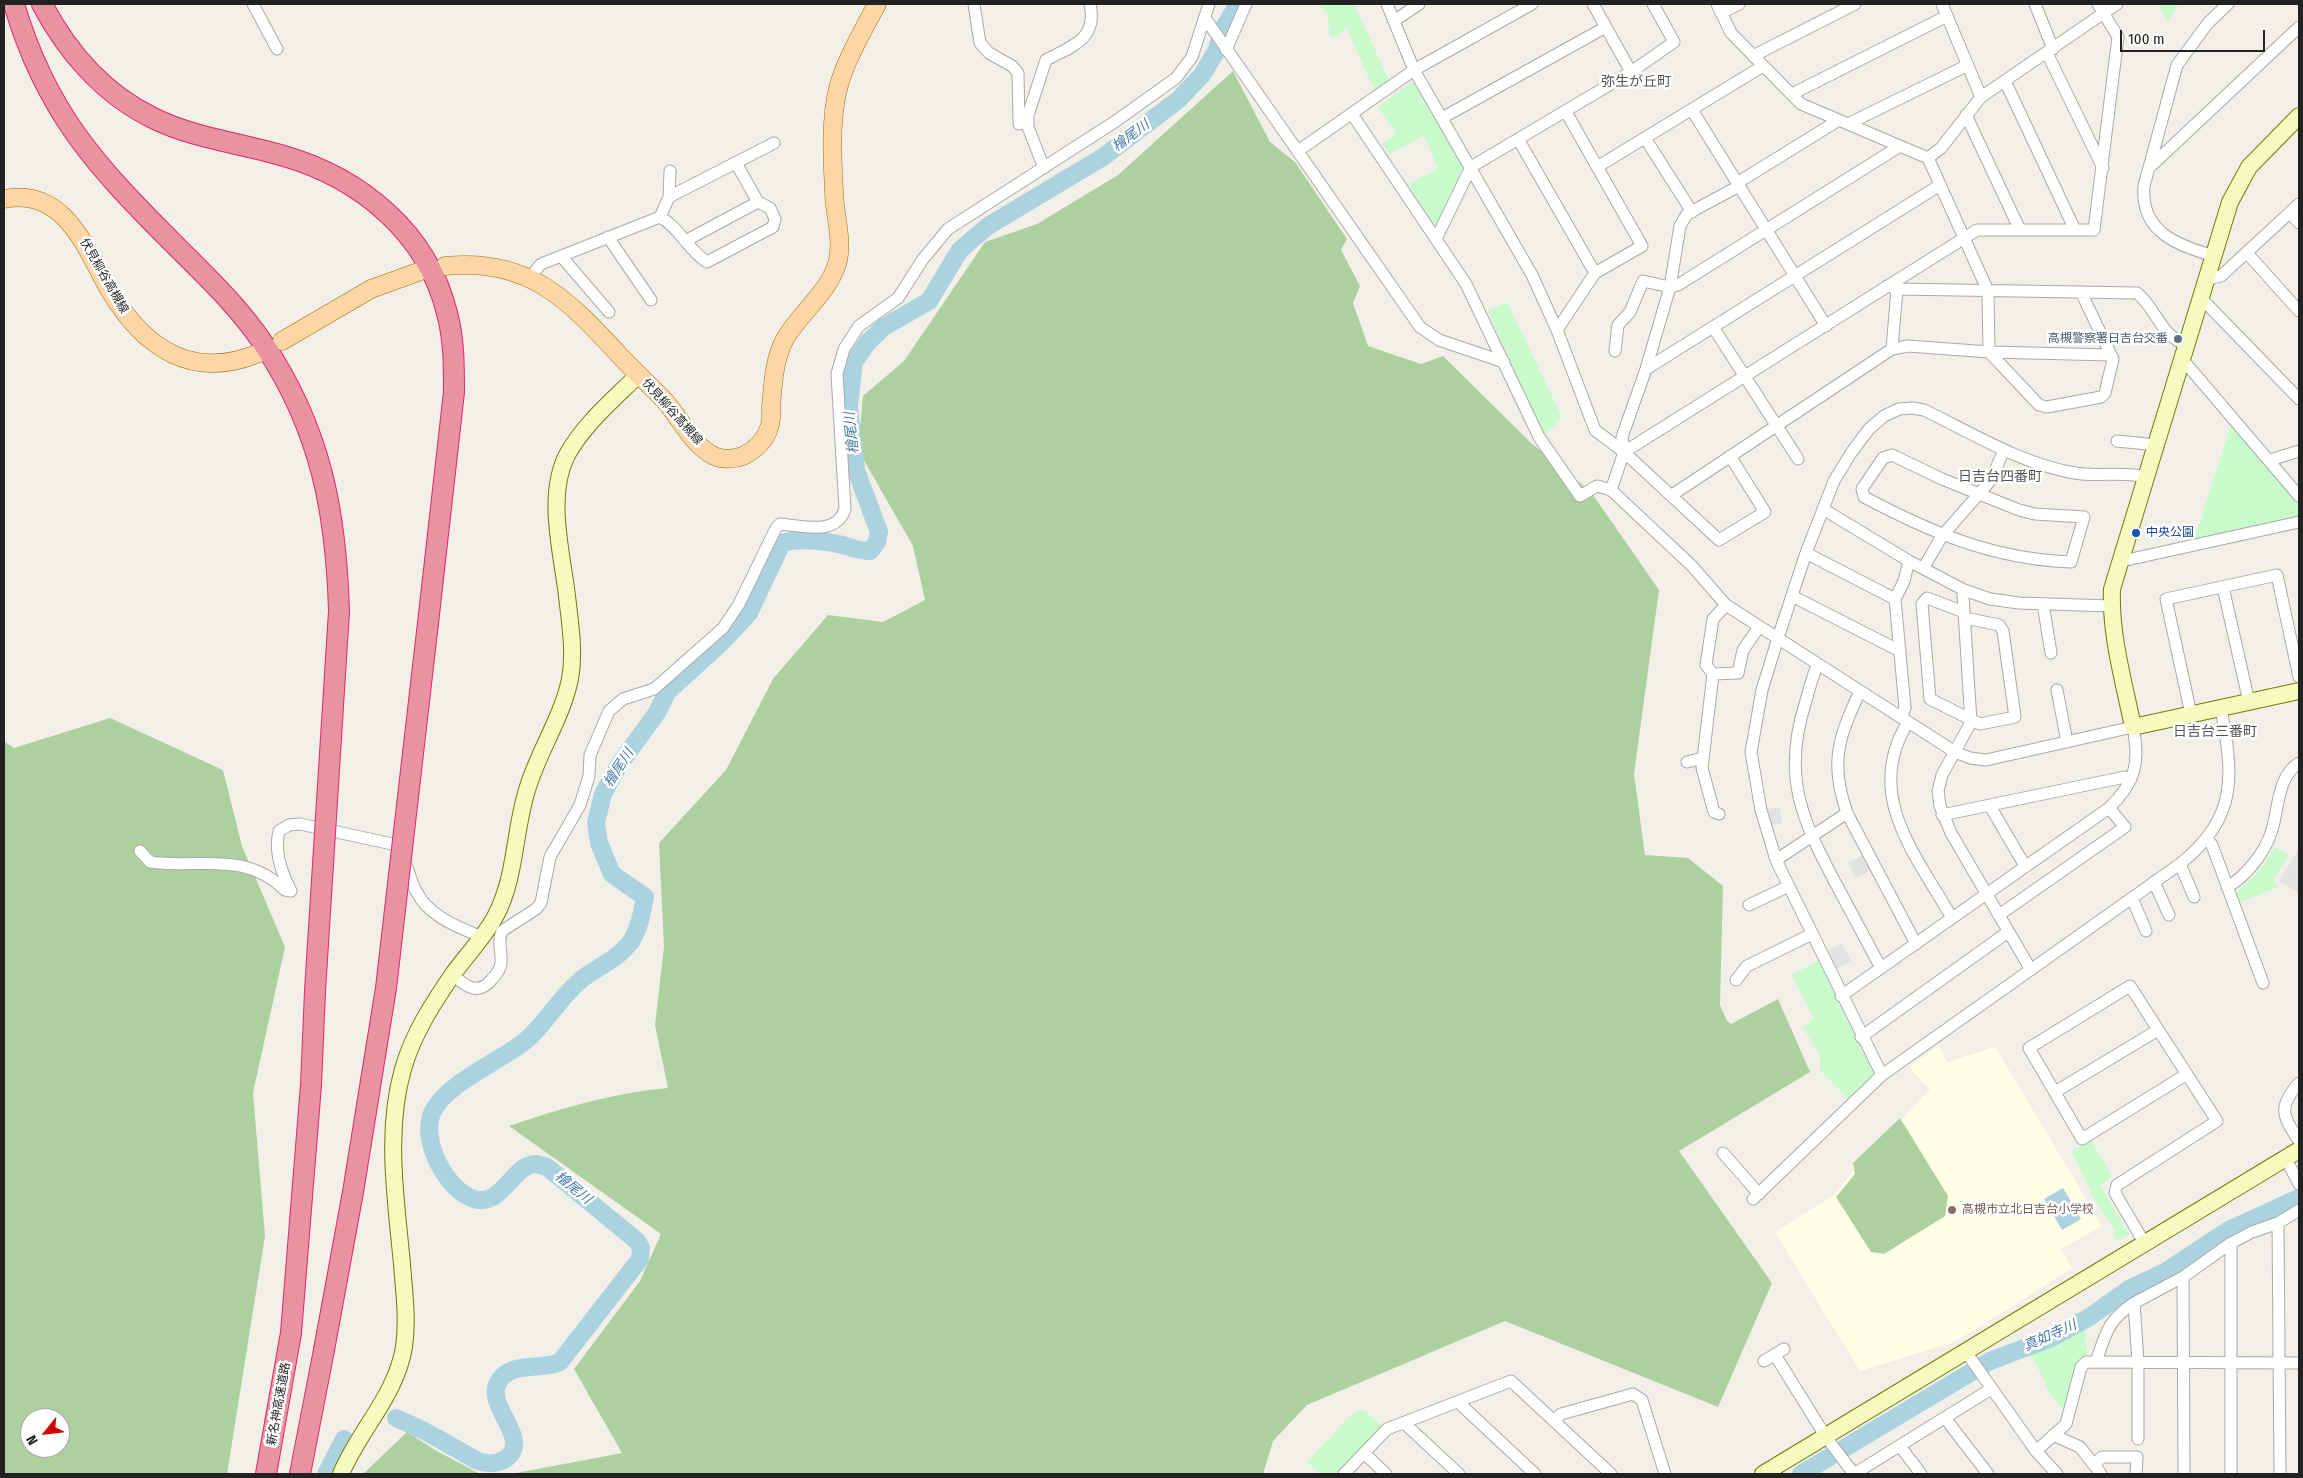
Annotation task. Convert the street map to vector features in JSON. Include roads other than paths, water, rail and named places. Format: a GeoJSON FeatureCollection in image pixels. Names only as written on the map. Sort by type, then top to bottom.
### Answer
{"type":"FeatureCollection","features":[{"type":"Feature","properties":{"kind":"highway","name":"新名神高速道路"},"geometry":{"type":"LineString","coordinates":[[14,4],[24,37],[45,86],[73,133],[124,193],[226,296],[265,345],[283,374],[314,442],[334,522],[339,611],[310,1085],[291,1333],[266,1474]]}},
{"type":"Feature","properties":{"kind":"highway"},"geometry":{"type":"LineString","coordinates":[[42,4],[59,34],[86,68],[129,104],[153,118],[177,128],[297,160],[341,178],[379,205],[406,232],[419,251],[440,290],[452,336],[454,372],[450,431],[386,988],[354,1192],[300,1474]]}},
{"type":"Feature","properties":{"kind":"main road","name":"伏見柳谷高槻線"},"geometry":{"type":"LineString","coordinates":[[446,266],[463,264],[489,266],[517,272],[545,285],[571,305],[665,402],[695,440],[713,456],[724,459],[738,458],[752,452],[761,444],[770,428],[776,365],[785,340],[814,301],[837,264],[840,243],[834,205],[833,170],[834,112],[837,92],[844,70],[877,4]]}},
{"type":"Feature","properties":{"kind":"main road","name":"伏見柳谷高槻線"},"geometry":{"type":"LineString","coordinates":[[4,199],[26,198],[48,205],[68,219],[84,241],[110,291],[126,315],[140,331],[166,351],[186,361],[208,364],[243,360],[259,353]]}},
{"type":"Feature","properties":{"kind":"main road"},"geometry":{"type":"LineString","coordinates":[[282,341],[371,289],[418,272]]}},
{"type":"Feature","properties":{"kind":"street"},"geometry":{"type":"LineString","coordinates":[[254,4],[277,49]]}},
{"type":"Feature","properties":{"kind":"street"},"geometry":{"type":"LineString","coordinates":[[974,4],[980,42],[989,53],[1012,66],[1018,73],[1019,124],[1028,122]]}},
{"type":"Feature","properties":{"kind":"street"},"geometry":{"type":"LineString","coordinates":[[1044,168],[1028,122],[1028,115],[1046,60],[1082,41],[1090,29],[1092,15],[1090,4]]}},
{"type":"Feature","properties":{"kind":"street"},"geometry":{"type":"LineString","coordinates":[[453,976],[466,987],[476,990],[487,985],[502,964],[499,937],[502,931],[536,910],[541,903],[550,857],[582,798],[589,776],[590,755],[608,710],[623,699],[654,690],[723,628],[739,604],[776,528],[780,524],[829,527],[837,524],[843,518],[845,509],[837,374],[844,349],[859,326],[898,298],[923,259],[948,229],[1044,168],[1176,78],[1192,58],[1209,4]]}},
{"type":"Feature","properties":{"kind":"street"},"geometry":{"type":"LineString","coordinates":[[1226,50],[1246,4]]}},
{"type":"Feature","properties":{"kind":"street"},"geometry":{"type":"LineString","coordinates":[[1387,4],[1414,70],[1532,276],[1557,330],[1595,430],[1624,452],[1719,540],[1765,514],[1730,456]]}},
{"type":"Feature","properties":{"kind":"street"},"geometry":{"type":"LineString","coordinates":[[1394,21],[1418,4]]}},
{"type":"Feature","properties":{"kind":"street"},"geometry":{"type":"LineString","coordinates":[[1298,151],[1414,70],[1532,4]]}},
{"type":"Feature","properties":{"kind":"street"},"geometry":{"type":"LineString","coordinates":[[1593,4],[1631,72]]}},
{"type":"Feature","properties":{"kind":"street"},"geometry":{"type":"LineString","coordinates":[[1436,239],[1471,167],[1631,72],[1674,42],[1653,4]]}},
{"type":"Feature","properties":{"kind":"street"},"geometry":{"type":"LineString","coordinates":[[1739,4],[1719,8],[1731,33],[1801,104],[1928,158],[1988,292],[1989,352],[2039,405],[2046,407],[2101,397],[2105,393],[2113,359],[2081,292]]}},
{"type":"Feature","properties":{"kind":"street"},"geometry":{"type":"LineString","coordinates":[[1753,56],[1855,4]]}},
{"type":"Feature","properties":{"kind":"street"},"geometry":{"type":"LineString","coordinates":[[1942,4],[1981,97]]}},
{"type":"Feature","properties":{"kind":"street"},"geometry":{"type":"LineString","coordinates":[[2035,4],[2050,50],[2103,168]]}},
{"type":"Feature","properties":{"kind":"street"},"geometry":{"type":"LineString","coordinates":[[1624,452],[1826,326],[1892,288],[1977,230],[2094,230],[2118,36],[2098,4]]}},
{"type":"Feature","properties":{"kind":"street"},"geometry":{"type":"LineString","coordinates":[[1928,158],[1941,148],[1981,97],[2117,4]]}},
{"type":"Feature","properties":{"kind":"street"},"geometry":{"type":"LineString","coordinates":[[2215,256],[2185,248],[2165,236],[2154,225],[2143,198],[2144,186],[2177,65],[2208,23],[2228,4]]}},
{"type":"Feature","properties":{"kind":"street"},"geometry":{"type":"LineString","coordinates":[[1792,94],[1947,16]]}},
{"type":"Feature","properties":{"kind":"street"},"geometry":{"type":"LineString","coordinates":[[1205,18],[1420,327],[1439,340],[1504,362]]}},
{"type":"Feature","properties":{"kind":"street"},"geometry":{"type":"LineString","coordinates":[[1442,118],[1606,27]]}},
{"type":"Feature","properties":{"kind":"street"},"geometry":{"type":"LineString","coordinates":[[2150,167],[2299,27]]}},
{"type":"Feature","properties":{"kind":"street"},"geometry":{"type":"LineString","coordinates":[[1611,490],[1624,452],[1622,437],[1646,369],[1670,287],[1680,226],[1692,212],[1844,122],[1968,65]]}},
{"type":"Feature","properties":{"kind":"street"},"geometry":{"type":"LineString","coordinates":[[1597,167],[1763,66]]}},
{"type":"Feature","properties":{"kind":"street"},"geometry":{"type":"LineString","coordinates":[[2005,81],[2075,230]]}},
{"type":"Feature","properties":{"kind":"street"},"geometry":{"type":"LineString","coordinates":[[1692,110],[1826,326]]}},
{"type":"Feature","properties":{"kind":"street"},"geometry":{"type":"LineString","coordinates":[[1557,330],[1595,273],[1642,246],[1566,112]]}},
{"type":"Feature","properties":{"kind":"street"},"geometry":{"type":"LineString","coordinates":[[1352,114],[1466,284],[1539,437],[1580,496],[1597,486],[1611,490],[1692,566],[1726,605],[1955,752],[1970,758],[1986,760],[2133,726],[2299,691]]}},
{"type":"Feature","properties":{"kind":"street"},"geometry":{"type":"LineString","coordinates":[[1966,116],[2020,230]]}},
{"type":"Feature","properties":{"kind":"street"},"geometry":{"type":"LineString","coordinates":[[1841,996],[2109,808],[2120,798],[2131,779],[2138,751],[2115,638],[2112,589],[2230,202],[2249,167],[2299,116]]}},
{"type":"Feature","properties":{"kind":"street"},"geometry":{"type":"LineString","coordinates":[[1645,138],[1692,212]]}},
{"type":"Feature","properties":{"kind":"street"},"geometry":{"type":"LineString","coordinates":[[1518,139],[1595,273]]}},
{"type":"Feature","properties":{"kind":"street"},"geometry":{"type":"LineString","coordinates":[[669,197],[774,143]]}},
{"type":"Feature","properties":{"kind":"street"},"geometry":{"type":"LineString","coordinates":[[1612,345],[1618,325],[1630,312],[1643,281],[1670,287],[1678,285],[1900,146]]}},
{"type":"Feature","properties":{"kind":"street"},"geometry":{"type":"LineString","coordinates":[[660,217],[671,223],[697,256],[707,262],[772,227],[776,219],[770,208],[758,202],[736,162]]}},
{"type":"Feature","properties":{"kind":"street"},"geometry":{"type":"LineString","coordinates":[[529,278],[542,264],[660,217],[669,197],[670,171]]}},
{"type":"Feature","properties":{"kind":"street"},"geometry":{"type":"LineString","coordinates":[[1646,369],[1940,185]]}},
{"type":"Feature","properties":{"kind":"street"},"geometry":{"type":"LineString","coordinates":[[685,241],[758,202]]}},
{"type":"Feature","properties":{"kind":"street"},"geometry":{"type":"LineString","coordinates":[[2207,279],[2215,279],[2221,276],[2299,204]]}},
{"type":"Feature","properties":{"kind":"street"},"geometry":{"type":"LineString","coordinates":[[2290,213],[2299,222]]}},
{"type":"Feature","properties":{"kind":"street"},"geometry":{"type":"LineString","coordinates":[[608,238],[651,300]]}},
{"type":"Feature","properties":{"kind":"street"},"geometry":{"type":"LineString","coordinates":[[2246,253],[2299,311]]}},
{"type":"Feature","properties":{"kind":"street"},"geometry":{"type":"LineString","coordinates":[[561,256],[609,312]]}},
{"type":"Feature","properties":{"kind":"street"},"geometry":{"type":"LineString","coordinates":[[1892,288],[1988,292],[2136,293],[2143,298],[2165,333],[2185,353],[2299,496]]}},
{"type":"Feature","properties":{"kind":"street"},"geometry":{"type":"LineString","coordinates":[[1892,288],[1892,349]]}},
{"type":"Feature","properties":{"kind":"street"},"geometry":{"type":"LineString","coordinates":[[2201,298],[2299,399]]}},
{"type":"Feature","properties":{"kind":"street"},"geometry":{"type":"LineString","coordinates":[[1713,327],[1798,459]]}},
{"type":"Feature","properties":{"kind":"street"},"geometry":{"type":"LineString","coordinates":[[1672,495],[1892,349],[1908,346],[1989,352],[2111,356]]}},
{"type":"Feature","properties":{"kind":"street"},"geometry":{"type":"LineString","coordinates":[[341,1474],[386,1397],[400,1365],[406,1323],[393,1154],[397,1098],[403,1068],[415,1038],[430,1009],[482,937],[504,897],[521,807],[535,766],[565,697],[571,676],[571,627],[559,532],[559,479],[566,457],[578,438],[638,375]]}},
{"type":"Feature","properties":{"kind":"street"},"geometry":{"type":"LineString","coordinates":[[1882,1075],[1861,1037],[1776,860],[1761,810],[1752,752],[1762,690],[1806,553],[1834,481],[1851,453],[1869,429],[1884,416],[1899,409],[1912,408],[1924,410],[2004,450],[2041,464],[2076,473],[2132,473],[2147,477]]}},
{"type":"Feature","properties":{"kind":"street"},"geometry":{"type":"LineString","coordinates":[[2117,441],[2157,445]]}},
{"type":"Feature","properties":{"kind":"street"},"geometry":{"type":"LineString","coordinates":[[1924,567],[1942,536],[1991,480],[2004,450]]}},
{"type":"Feature","properties":{"kind":"street"},"geometry":{"type":"LineString","coordinates":[[2270,460],[2299,451]]}},
{"type":"Feature","properties":{"kind":"street"},"geometry":{"type":"LineString","coordinates":[[1892,455],[2000,504],[2035,514],[2084,517],[2071,562],[2039,561],[1942,536],[1864,497],[1862,488],[1883,458],[1892,455]]}},
{"type":"Feature","properties":{"kind":"street"},"geometry":{"type":"LineString","coordinates":[[1823,509],[1909,561],[1924,567],[1964,590],[1990,600],[2112,606]]}},
{"type":"Feature","properties":{"kind":"street"},"geometry":{"type":"LineString","coordinates":[[2122,561],[2299,522]]}},
{"type":"Feature","properties":{"kind":"street"},"geometry":{"type":"LineString","coordinates":[[1806,553],[1895,598]]}},
{"type":"Feature","properties":{"kind":"street"},"geometry":{"type":"LineString","coordinates":[[1909,561],[1904,581],[1895,598],[1905,708],[1904,719],[1890,762],[1893,808],[1901,830],[1952,918]]}},
{"type":"Feature","properties":{"kind":"street"},"geometry":{"type":"LineString","coordinates":[[2191,714],[2166,599],[2277,575],[2299,677]]}},
{"type":"Feature","properties":{"kind":"street"},"geometry":{"type":"LineString","coordinates":[[2223,587],[2248,702]]}},
{"type":"Feature","properties":{"kind":"street"},"geometry":{"type":"LineString","coordinates":[[1964,590],[1971,722],[1942,775],[1938,791],[1942,816],[2031,970]]}},
{"type":"Feature","properties":{"kind":"street"},"geometry":{"type":"LineString","coordinates":[[1792,596],[1900,650]]}},
{"type":"Feature","properties":{"kind":"street"},"geometry":{"type":"LineString","coordinates":[[1927,598],[1964,615],[1999,625],[2003,631],[2015,718],[1980,724],[1971,722],[1930,699],[1922,604],[1927,598]]}},
{"type":"Feature","properties":{"kind":"street"},"geometry":{"type":"LineString","coordinates":[[2043,604],[2051,653]]}},
{"type":"Feature","properties":{"kind":"street"},"geometry":{"type":"LineString","coordinates":[[1719,814],[1714,812],[1702,768],[1713,674],[1706,665],[1713,619],[1726,605]]}},
{"type":"Feature","properties":{"kind":"street"},"geometry":{"type":"LineString","coordinates":[[1713,674],[1738,673],[1743,650],[1760,627]]}},
{"type":"Feature","properties":{"kind":"street"},"geometry":{"type":"LineString","coordinates":[[1818,664],[1799,721],[1796,741],[1797,787],[1806,824],[1812,837],[1881,968]]}},
{"type":"Feature","properties":{"kind":"street"},"geometry":{"type":"LineString","coordinates":[[2057,690],[2067,742]]}},
{"type":"Feature","properties":{"kind":"street"},"geometry":{"type":"LineString","coordinates":[[1860,691],[1842,729],[1838,752],[1838,779],[1847,813],[1916,944]]}},
{"type":"Feature","properties":{"kind":"street"},"geometry":{"type":"LineString","coordinates":[[1723,1153],[1756,1197],[1882,1075],[2180,864],[2207,839],[2223,810],[2230,776],[2229,754],[2221,708]]}},
{"type":"Feature","properties":{"kind":"street"},"geometry":{"type":"LineString","coordinates":[[1687,762],[1703,758]]}},
{"type":"Feature","properties":{"kind":"street"},"geometry":{"type":"LineString","coordinates":[[2227,887],[2247,871],[2266,845],[2272,830],[2285,778],[2293,767],[2299,763]]}},
{"type":"Feature","properties":{"kind":"street"},"geometry":{"type":"LineString","coordinates":[[1942,816],[2125,777],[2131,779]]}},
{"type":"Feature","properties":{"kind":"street"},"geometry":{"type":"LineString","coordinates":[[1990,806],[2025,866]]}},
{"type":"Feature","properties":{"kind":"street"},"geometry":{"type":"LineString","coordinates":[[1999,916],[2125,828],[2109,808]]}},
{"type":"Feature","properties":{"kind":"street"},"geometry":{"type":"LineString","coordinates":[[1776,860],[1847,813]]}},
{"type":"Feature","properties":{"kind":"street"},"geometry":{"type":"LineString","coordinates":[[140,851],[150,862],[166,864],[211,862],[252,868],[272,877],[285,890],[291,891],[282,873],[277,839],[279,831],[289,825],[300,824],[366,836],[397,845],[406,858],[417,893],[429,907],[444,921],[482,937]]}},
{"type":"Feature","properties":{"kind":"street"},"geometry":{"type":"LineString","coordinates":[[2207,839],[2212,845],[2263,983]]}},
{"type":"Feature","properties":{"kind":"street"},"geometry":{"type":"LineString","coordinates":[[2180,864],[2194,898]]}},
{"type":"Feature","properties":{"kind":"street"},"geometry":{"type":"LineString","coordinates":[[2154,882],[2168,914]]}},
{"type":"Feature","properties":{"kind":"street"},"geometry":{"type":"LineString","coordinates":[[1749,905],[1789,886]]}},
{"type":"Feature","properties":{"kind":"street"},"geometry":{"type":"LineString","coordinates":[[2132,898],[2146,931]]}},
{"type":"Feature","properties":{"kind":"street"},"geometry":{"type":"LineString","coordinates":[[1861,1037],[2008,932]]}},
{"type":"Feature","properties":{"kind":"street"},"geometry":{"type":"LineString","coordinates":[[1736,980],[1747,966],[1812,934]]}},
{"type":"Feature","properties":{"kind":"street"},"geometry":{"type":"LineString","coordinates":[[2145,1244],[2115,1193],[2117,1185],[2217,1121],[2187,1074],[2158,1030],[2130,986],[2029,1048],[2082,1139],[2187,1074]]}},
{"type":"Feature","properties":{"kind":"street"},"geometry":{"type":"LineString","coordinates":[[2055,1092],[2158,1030]]}},
{"type":"Feature","properties":{"kind":"street"},"geometry":{"type":"LineString","coordinates":[[2299,1083],[2287,1099],[2283,1110],[2285,1119],[2299,1141]]}},
{"type":"Feature","properties":{"kind":"street"},"geometry":{"type":"LineString","coordinates":[[1765,1474],[2292,1155],[2299,1184]]}},
{"type":"Feature","properties":{"kind":"street"},"geometry":{"type":"LineString","coordinates":[[2096,1362],[2107,1328],[2123,1310],[2183,1277],[2231,1243],[2252,1232],[2278,1223],[2299,1210]]}},
{"type":"Feature","properties":{"kind":"street"},"geometry":{"type":"LineString","coordinates":[[2278,1223],[2280,1474]]}},
{"type":"Feature","properties":{"kind":"street"},"geometry":{"type":"LineString","coordinates":[[2231,1243],[2231,1474]]}},
{"type":"Feature","properties":{"kind":"street"},"geometry":{"type":"LineString","coordinates":[[2183,1277],[2185,1364],[2184,1474]]}},
{"type":"Feature","properties":{"kind":"street"},"geometry":{"type":"LineString","coordinates":[[2134,1303],[2138,1362],[2138,1439]]}},
{"type":"Feature","properties":{"kind":"street"},"geometry":{"type":"LineString","coordinates":[[1764,1361],[1780,1352],[1826,1437],[1854,1474],[1991,1390]]}},
{"type":"Feature","properties":{"kind":"street"},"geometry":{"type":"LineString","coordinates":[[1966,1352],[1991,1390],[2036,1450],[2057,1474]]}},
{"type":"Feature","properties":{"kind":"street"},"geometry":{"type":"LineString","coordinates":[[2036,1450],[2066,1424],[2081,1367],[2086,1362],[2185,1364],[2299,1363]]}},
{"type":"Feature","properties":{"kind":"street"},"geometry":{"type":"LineString","coordinates":[[1344,1474],[1387,1429],[1511,1381],[1611,1474]]}},
{"type":"Feature","properties":{"kind":"street"},"geometry":{"type":"LineString","coordinates":[[1554,1421],[1561,1414],[1633,1394],[1642,1400],[1665,1474]]}},
{"type":"Feature","properties":{"kind":"street"},"geometry":{"type":"LineString","coordinates":[[1458,1402],[1535,1474]]}},
{"type":"Feature","properties":{"kind":"street"},"geometry":{"type":"LineString","coordinates":[[1945,1418],[1988,1474]]}},
{"type":"Feature","properties":{"kind":"street"},"geometry":{"type":"LineString","coordinates":[[1404,1423],[1459,1474]]}},
{"type":"Feature","properties":{"kind":"street"},"geometry":{"type":"LineString","coordinates":[[2053,1435],[2080,1447],[2098,1470]]}},
{"type":"Feature","properties":{"kind":"street"},"geometry":{"type":"LineString","coordinates":[[1900,1446],[1921,1474]]}},
{"type":"Feature","properties":{"kind":"street"},"geometry":{"type":"LineString","coordinates":[[1364,1453],[1386,1474]]}},
{"type":"Feature","properties":{"kind":"street"},"geometry":{"type":"LineString","coordinates":[[2098,1470],[2102,1457],[2137,1457],[2136,1474]]}},
{"type":"Feature","properties":{"kind":"water"},"geometry":{"type":"Polygon","coordinates":[[[2063,1188],[2081,1219],[2062,1230],[2044,1199],[2063,1188]]]}},
{"type":"Feature","properties":{"kind":"waterway","name":"檜尾川"},"geometry":{"type":"LineString","coordinates":[[396,1418],[431,1434],[478,1461],[495,1463],[507,1458],[514,1446],[513,1437],[496,1396],[496,1386],[502,1377],[515,1369],[546,1366],[560,1362],[640,1259],[641,1248],[637,1241],[547,1167],[537,1164],[529,1165],[521,1170],[500,1191],[484,1200],[474,1199],[464,1194],[445,1175],[438,1162],[432,1149],[430,1122],[433,1111],[449,1092],[529,1038],[573,987],[615,957],[632,940],[639,924],[645,897],[612,874],[599,843],[596,823],[603,794],[619,765],[656,714],[668,691],[721,643],[749,613],[782,543],[804,540],[821,541],[870,551],[877,542],[879,532],[856,470],[849,406],[854,362],[868,342],[884,327],[929,301],[960,250],[988,226],[1103,157],[1178,100],[1202,75],[1217,50],[1222,31],[1238,4]]}},
{"type":"Feature","properties":{"kind":"waterway","name":"真如寺川"},"geometry":{"type":"LineString","coordinates":[[1801,1474],[1990,1361],[2051,1338],[2088,1318],[2129,1289],[2165,1272],[2227,1231],[2299,1198]]}},
{"type":"Feature","properties":{"kind":"waterway","name":"檜尾川"},"geometry":{"type":"LineString","coordinates":[[326,1474],[344,1439]]}},
{"type":"Feature","properties":{"kind":"place","name":"高槻警察署日吉台交番"},"geometry":{"type":"Point","coordinates":[2178,339]}},
{"type":"Feature","properties":{"kind":"place","name":"中央公園"},"geometry":{"type":"Point","coordinates":[2136,533]}},
{"type":"Feature","properties":{"kind":"place","name":"高槻市立北日吉台小学校"},"geometry":{"type":"Point","coordinates":[1952,1210]}},
{"type":"Feature","properties":{"kind":"district","name":"弥生が丘町"},"geometry":{"type":"Point","coordinates":[1636,82]}},
{"type":"Feature","properties":{"kind":"district","name":"日吉台四番町"},"geometry":{"type":"Point","coordinates":[2000,477]}},
{"type":"Feature","properties":{"kind":"district","name":"日吉台三番町"},"geometry":{"type":"Point","coordinates":[2215,732]}}]}
